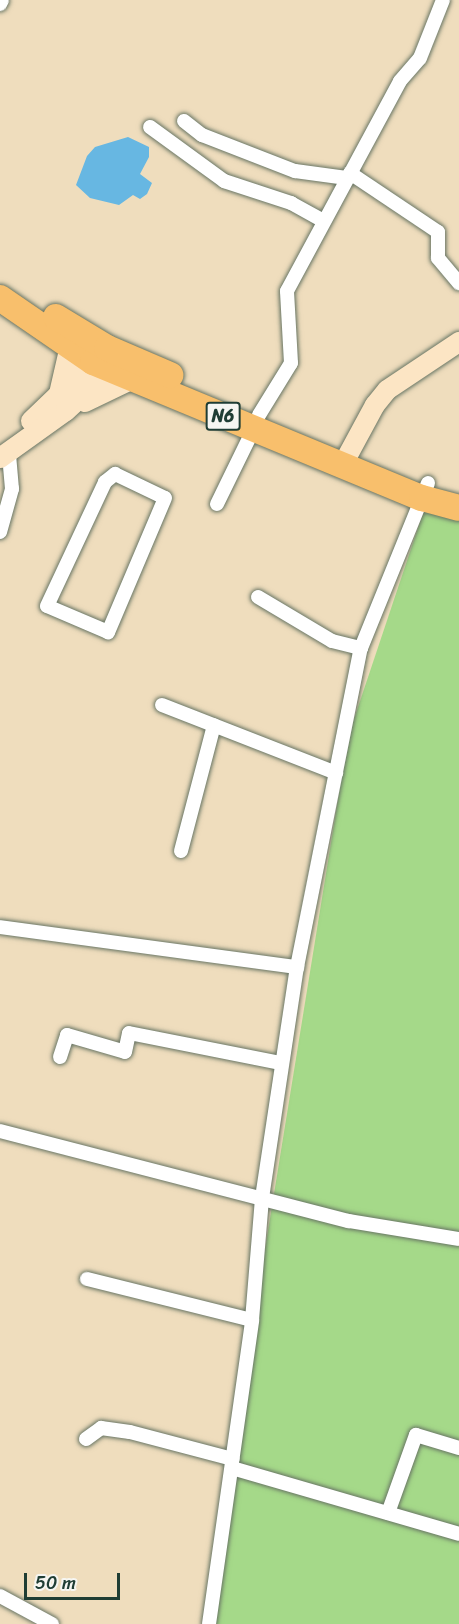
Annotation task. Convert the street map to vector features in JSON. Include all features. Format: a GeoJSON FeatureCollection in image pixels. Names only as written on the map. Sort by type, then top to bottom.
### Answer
{"type":"FeatureCollection","features":[{"type":"Feature","properties":{"kind":"highway","name":"N6"},"geometry":{"type":"LineString","coordinates":[[0,281],[114,363]]}},
{"type":"Feature","properties":{"kind":"highway","name":"N6"},"geometry":{"type":"LineString","coordinates":[[0,298],[70,346],[425,490],[459,508]]}},
{"type":"Feature","properties":{"kind":"highway","name":"N6"},"geometry":{"type":"LineString","coordinates":[[425,490],[459,493]]}},
{"type":"Feature","properties":{"kind":"street"},"geometry":{"type":"LineString","coordinates":[[217,504],[256,421],[291,363],[287,291],[400,81],[420,58],[443,0]]}},
{"type":"Feature","properties":{"kind":"street"},"geometry":{"type":"LineString","coordinates":[[184,121],[202,135],[296,171],[348,176],[438,232],[438,258],[459,283]]}},
{"type":"Feature","properties":{"kind":"street"},"geometry":{"type":"LineString","coordinates":[[150,127],[224,181],[291,203],[323,221]]}},
{"type":"Feature","properties":{"kind":"street"},"geometry":{"type":"LineString","coordinates":[[346,458],[387,390],[459,342]]}},
{"type":"Feature","properties":{"kind":"street"},"geometry":{"type":"LineString","coordinates":[[62,405],[70,346]]}},
{"type":"Feature","properties":{"kind":"street"},"geometry":{"type":"LineString","coordinates":[[62,405],[114,363]]}},
{"type":"Feature","properties":{"kind":"street"},"geometry":{"type":"LineString","coordinates":[[0,532],[12,489],[3,451],[114,363]]}},
{"type":"Feature","properties":{"kind":"street"},"geometry":{"type":"LineString","coordinates":[[115,474],[165,498],[108,632],[47,606],[105,482],[115,474]]}},
{"type":"Feature","properties":{"kind":"street"},"geometry":{"type":"LineString","coordinates":[[209,1624],[252,1320],[262,1198],[297,967],[361,648],[425,490]]}},
{"type":"Feature","properties":{"kind":"street"},"geometry":{"type":"LineString","coordinates":[[258,597],[333,641],[361,648]]}},
{"type":"Feature","properties":{"kind":"street"},"geometry":{"type":"LineString","coordinates":[[162,705],[336,773]]}},
{"type":"Feature","properties":{"kind":"street"},"geometry":{"type":"LineString","coordinates":[[181,851],[214,725]]}},
{"type":"Feature","properties":{"kind":"street"},"geometry":{"type":"LineString","coordinates":[[0,927],[297,967]]}},
{"type":"Feature","properties":{"kind":"street"},"geometry":{"type":"LineString","coordinates":[[60,1057],[67,1035],[125,1052],[129,1034],[281,1063]]}},
{"type":"Feature","properties":{"kind":"street"},"geometry":{"type":"LineString","coordinates":[[0,1131],[349,1221],[459,1239]]}},
{"type":"Feature","properties":{"kind":"street"},"geometry":{"type":"LineString","coordinates":[[87,1279],[252,1320]]}},
{"type":"Feature","properties":{"kind":"street"},"geometry":{"type":"LineString","coordinates":[[86,1439],[101,1428],[120,1431],[233,1463],[459,1534]]}},
{"type":"Feature","properties":{"kind":"street"},"geometry":{"type":"LineString","coordinates":[[388,1513],[416,1435],[459,1448]]}},
{"type":"Feature","properties":{"kind":"street"},"geometry":{"type":"LineString","coordinates":[[0,1596],[52,1624]]}},
{"type":"Feature","properties":{"kind":"green space"},"geometry":{"type":"Polygon","coordinates":[[[424,510],[459,514],[459,1624],[212,1624],[261,1274],[341,781],[353,722],[424,510]]]}},
{"type":"Feature","properties":{"kind":"water"},"geometry":{"type":"Polygon","coordinates":[[[128,137],[149,147],[149,157],[140,174],[152,183],[147,194],[140,199],[133,195],[119,205],[90,198],[76,185],[87,156],[95,147],[128,137]]]}}]}
